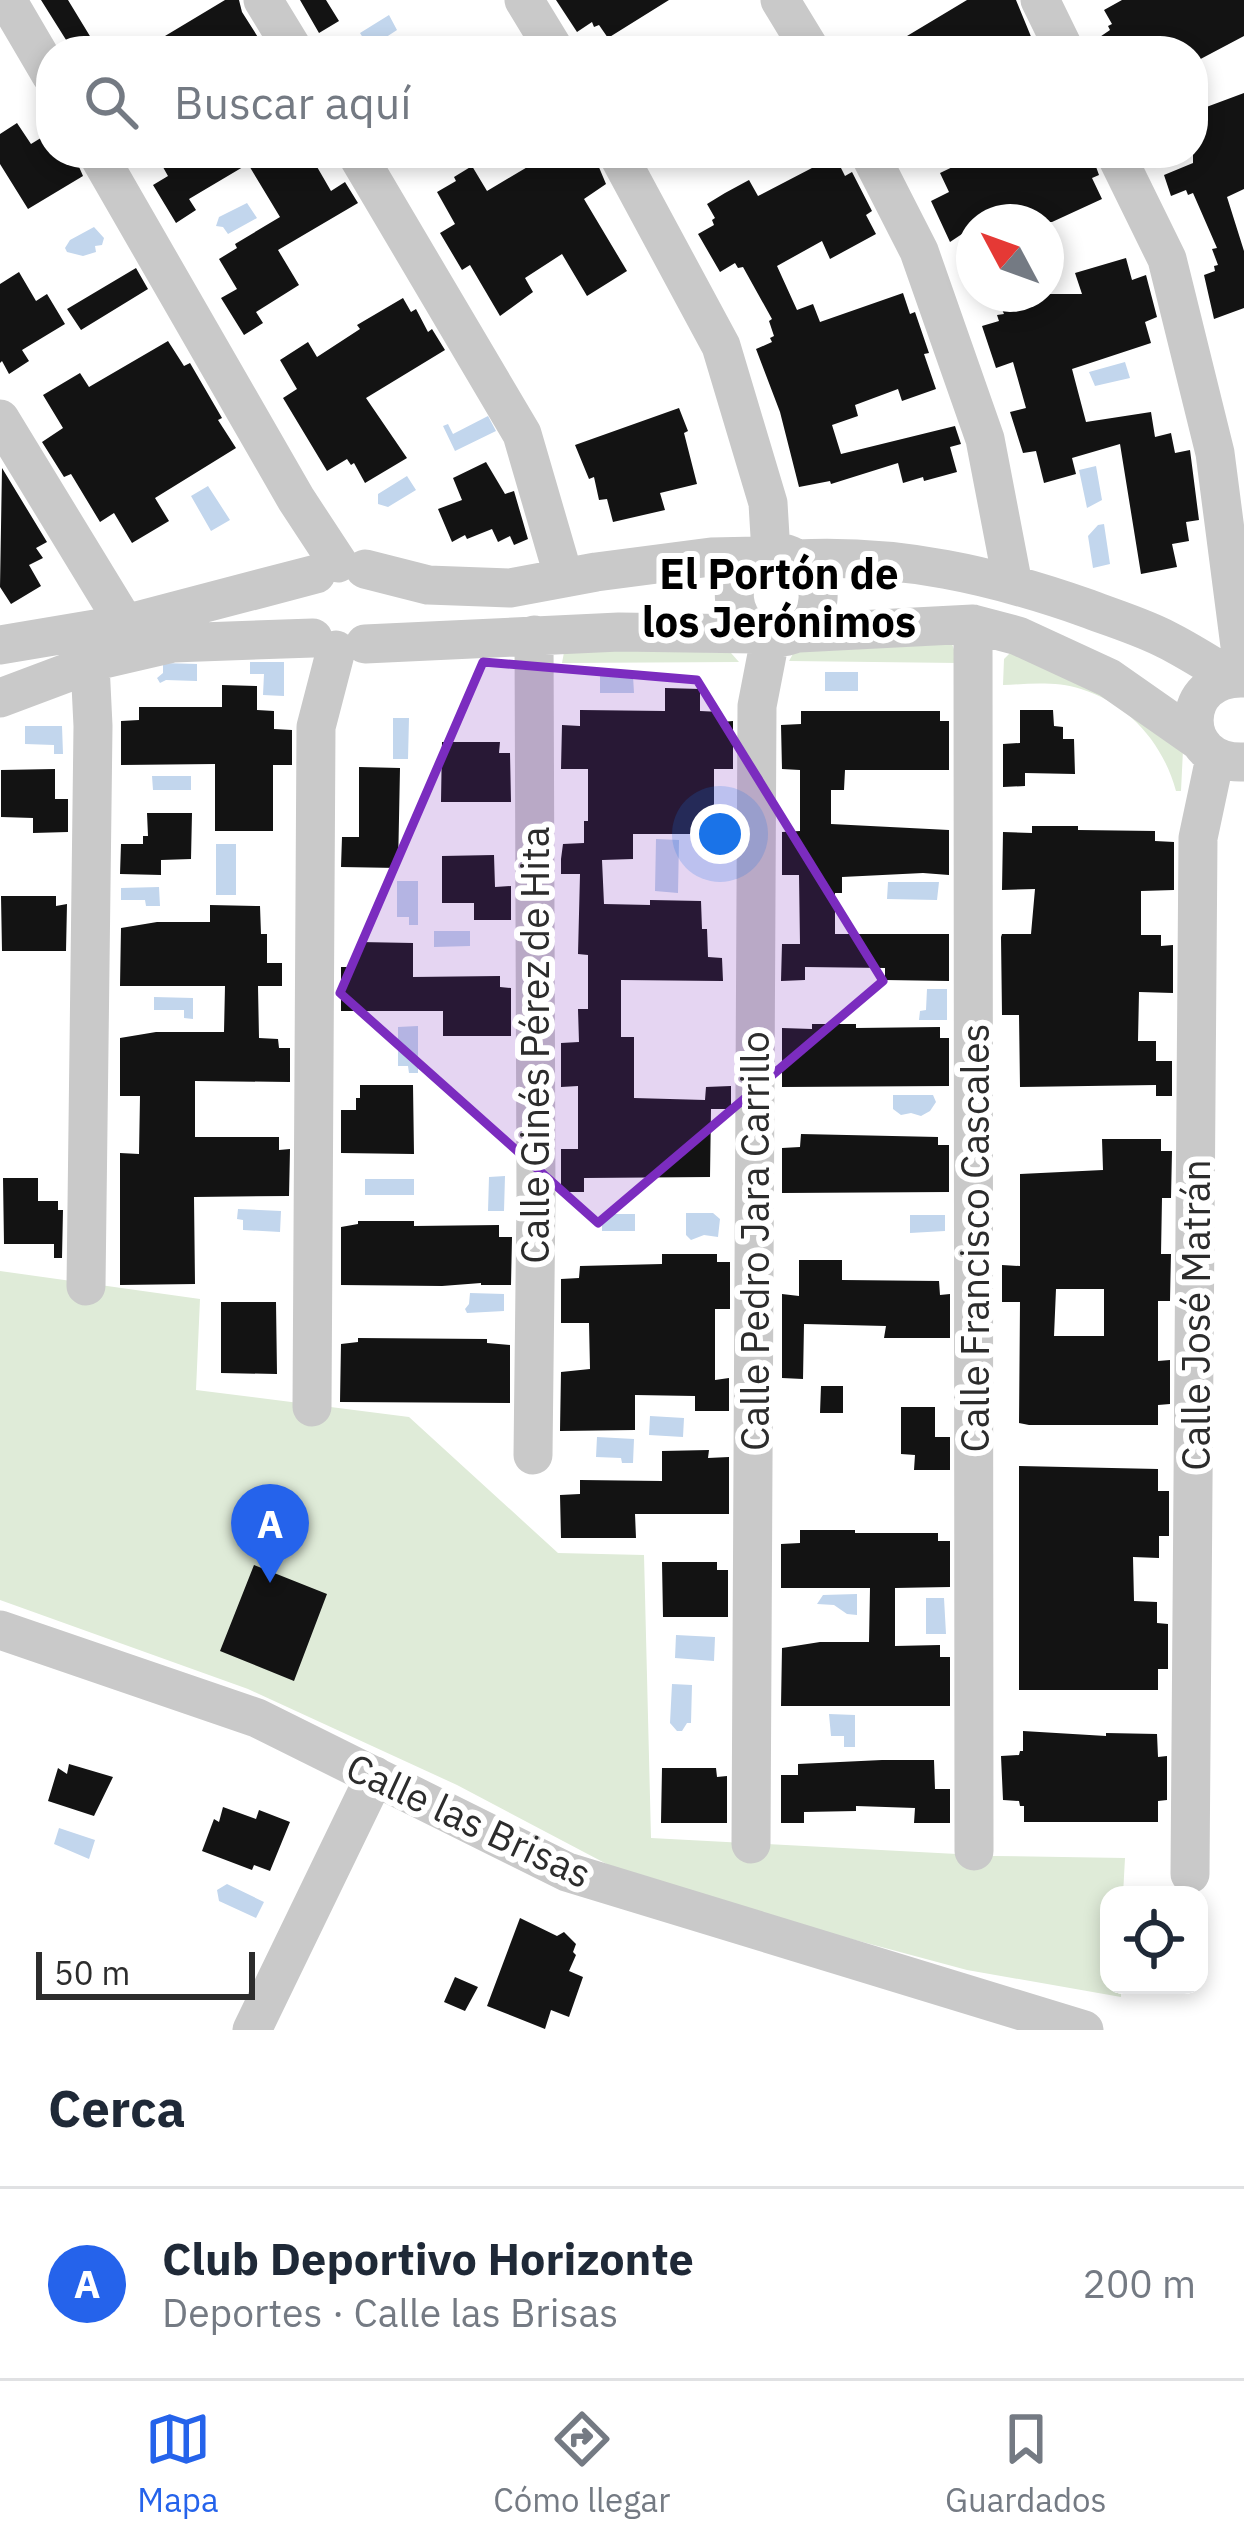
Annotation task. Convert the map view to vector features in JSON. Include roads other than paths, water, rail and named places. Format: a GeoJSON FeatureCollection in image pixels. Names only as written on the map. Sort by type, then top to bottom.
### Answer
{"type":"FeatureCollection","features":[{"type":"Feature","properties":{"kind":"street"},"geometry":{"type":"LineString","coordinates":[[7,0],[36,49]]}},
{"type":"Feature","properties":{"kind":"street"},"geometry":{"type":"LineString","coordinates":[[263,0],[285,36]]}},
{"type":"Feature","properties":{"kind":"street"},"geometry":{"type":"LineString","coordinates":[[524,0],[546,36]]}},
{"type":"Feature","properties":{"kind":"street"},"geometry":{"type":"LineString","coordinates":[[780,0],[802,36]]}},
{"type":"Feature","properties":{"kind":"street"},"geometry":{"type":"LineString","coordinates":[[1040,0],[1058,36]]}},
{"type":"Feature","properties":{"kind":"street"},"geometry":{"type":"LineString","coordinates":[[106,168],[339,569],[383,592],[384,621],[376,634],[338,644],[306,629],[300,606],[307,583],[339,569]]}},
{"type":"Feature","properties":{"kind":"street"},"geometry":{"type":"LineString","coordinates":[[365,168],[522,434],[564,578]]}},
{"type":"Feature","properties":{"kind":"street"},"geometry":{"type":"LineString","coordinates":[[625,168],[721,346],[768,503],[776,556]]}},
{"type":"Feature","properties":{"kind":"street"},"geometry":{"type":"LineString","coordinates":[[877,168],[919,251],[985,439],[1013,585]]}},
{"type":"Feature","properties":{"kind":"street"},"geometry":{"type":"LineString","coordinates":[[1122,168],[1166,260],[1215,453],[1240,677]]}},
{"type":"Feature","properties":{"kind":"street"},"geometry":{"type":"LineString","coordinates":[[0,418],[125,624]]}},
{"type":"Feature","properties":{"kind":"street"},"geometry":{"type":"LineString","coordinates":[[776,556],[808,568],[819,595],[810,623],[774,635],[739,618],[733,595],[740,572],[776,556]]}},
{"type":"Feature","properties":{"kind":"street"},"geometry":{"type":"LineString","coordinates":[[0,644],[125,624],[339,569],[428,585],[510,588],[711,557],[839,556],[947,567],[1044,593],[1138,627],[1240,677]]}},
{"type":"Feature","properties":{"kind":"street"},"geometry":{"type":"LineString","coordinates":[[0,698],[90,664],[172,643],[338,644],[619,632],[774,635],[973,624],[1018,636],[1109,678],[1226,759]]}},
{"type":"Feature","properties":{"kind":"street","name":"Calle Francisco Cascales"},"geometry":{"type":"LineString","coordinates":[[973,624],[974,1851]]}},
{"type":"Feature","properties":{"kind":"street","name":"Calle Ginés Pérez de Hita"},"geometry":{"type":"LineString","coordinates":[[532,1455],[534,635]]}},
{"type":"Feature","properties":{"kind":"street","name":"Calle Pedro Jara Carrillo"},"geometry":{"type":"LineString","coordinates":[[751,1844],[757,706],[774,635]]}},
{"type":"Feature","properties":{"kind":"street"},"geometry":{"type":"LineString","coordinates":[[312,1406],[316,727],[338,644]]}},
{"type":"Feature","properties":{"kind":"street"},"geometry":{"type":"LineString","coordinates":[[86,1286],[90,664]]}},
{"type":"Feature","properties":{"kind":"street","name":"Calle José Matrán"},"geometry":{"type":"LineString","coordinates":[[1190,1874],[1198,838],[1226,759],[1193,719],[1209,687],[1240,677]]}},
{"type":"Feature","properties":{"kind":"street","name":"Calle las Brisas"},"geometry":{"type":"LineString","coordinates":[[0,1630],[257,1718],[567,1872],[1084,2030]]}},
{"type":"Feature","properties":{"kind":"street"},"geometry":{"type":"LineString","coordinates":[[252,2030],[375,1777]]}},
{"type":"Feature","properties":{"kind":"water"},"geometry":{"type":"Polygon","coordinates":[[[389,15],[397,30],[388,36],[360,33],[389,15]]]}},
{"type":"Feature","properties":{"kind":"water"},"geometry":{"type":"Polygon","coordinates":[[[247,203],[257,218],[228,234],[216,226],[219,217],[247,203]]]}},
{"type":"Feature","properties":{"kind":"water"},"geometry":{"type":"Polygon","coordinates":[[[94,227],[104,238],[102,245],[95,246],[96,252],[83,256],[67,252],[70,240],[94,227]]]}},
{"type":"Feature","properties":{"kind":"water"},"geometry":{"type":"Polygon","coordinates":[[[1125,362],[1130,378],[1095,386],[1089,372],[1125,362]]]}},
{"type":"Feature","properties":{"kind":"water"},"geometry":{"type":"Polygon","coordinates":[[[488,416],[496,431],[455,451],[443,426],[448,424],[453,434],[488,416]]]}},
{"type":"Feature","properties":{"kind":"water"},"geometry":{"type":"Polygon","coordinates":[[[1096,466],[1102,500],[1087,508],[1079,470],[1096,466]]]}},
{"type":"Feature","properties":{"kind":"water"},"geometry":{"type":"Polygon","coordinates":[[[407,476],[416,490],[388,507],[378,504],[378,494],[407,476]]]}},
{"type":"Feature","properties":{"kind":"water"},"geometry":{"type":"Polygon","coordinates":[[[208,486],[230,520],[211,531],[191,496],[208,486]]]}},
{"type":"Feature","properties":{"kind":"water"},"geometry":{"type":"Polygon","coordinates":[[[1104,524],[1110,564],[1093,568],[1088,536],[1104,524]]]}},
{"type":"Feature","properties":{"kind":"water"},"geometry":{"type":"Polygon","coordinates":[[[250,662],[284,662],[284,696],[263,695],[264,674],[250,674],[250,662]]]}},
{"type":"Feature","properties":{"kind":"water"},"geometry":{"type":"Polygon","coordinates":[[[163,663],[197,664],[197,681],[160,683],[157,678],[163,673],[163,663]]]}},
{"type":"Feature","properties":{"kind":"water"},"geometry":{"type":"Polygon","coordinates":[[[825,672],[858,672],[858,691],[825,691],[825,672]]]}},
{"type":"Feature","properties":{"kind":"water"},"geometry":{"type":"Polygon","coordinates":[[[600,675],[633,676],[634,693],[600,693],[600,675]]]}},
{"type":"Feature","properties":{"kind":"water"},"geometry":{"type":"Polygon","coordinates":[[[393,718],[409,718],[408,759],[393,759],[393,718]]]}},
{"type":"Feature","properties":{"kind":"water"},"geometry":{"type":"Polygon","coordinates":[[[25,726],[62,726],[63,754],[54,754],[54,745],[25,744],[25,726]]]}},
{"type":"Feature","properties":{"kind":"water"},"geometry":{"type":"Polygon","coordinates":[[[152,776],[191,776],[191,790],[153,790],[152,776]]]}},
{"type":"Feature","properties":{"kind":"water"},"geometry":{"type":"Polygon","coordinates":[[[656,839],[679,840],[678,893],[655,891],[656,839]]]}},
{"type":"Feature","properties":{"kind":"water"},"geometry":{"type":"Polygon","coordinates":[[[216,844],[236,844],[236,895],[216,895],[216,844]]]}},
{"type":"Feature","properties":{"kind":"water"},"geometry":{"type":"Polygon","coordinates":[[[397,881],[418,881],[418,925],[409,925],[409,917],[397,917],[397,881]]]}},
{"type":"Feature","properties":{"kind":"water"},"geometry":{"type":"Polygon","coordinates":[[[888,882],[939,882],[937,900],[887,899],[888,882]]]}},
{"type":"Feature","properties":{"kind":"water"},"geometry":{"type":"Polygon","coordinates":[[[159,887],[160,906],[146,906],[145,900],[121,900],[121,888],[159,887]]]}},
{"type":"Feature","properties":{"kind":"water"},"geometry":{"type":"Polygon","coordinates":[[[434,931],[470,931],[470,946],[434,947],[434,931]]]}},
{"type":"Feature","properties":{"kind":"water"},"geometry":{"type":"Polygon","coordinates":[[[927,989],[947,989],[947,1020],[919,1020],[920,1011],[926,1010],[927,989]]]}},
{"type":"Feature","properties":{"kind":"water"},"geometry":{"type":"Polygon","coordinates":[[[154,997],[193,998],[193,1019],[184,1018],[184,1010],[154,1010],[154,997]]]}},
{"type":"Feature","properties":{"kind":"water"},"geometry":{"type":"Polygon","coordinates":[[[418,1026],[418,1073],[409,1073],[408,1066],[398,1066],[398,1027],[418,1026]]]}},
{"type":"Feature","properties":{"kind":"water"},"geometry":{"type":"Polygon","coordinates":[[[893,1095],[933,1095],[936,1102],[921,1116],[901,1115],[893,1109],[893,1095]]]}},
{"type":"Feature","properties":{"kind":"water"},"geometry":{"type":"Polygon","coordinates":[[[505,1176],[504,1211],[488,1211],[489,1177],[505,1176]]]}},
{"type":"Feature","properties":{"kind":"water"},"geometry":{"type":"Polygon","coordinates":[[[365,1179],[414,1179],[414,1195],[365,1195],[365,1179]]]}},
{"type":"Feature","properties":{"kind":"water"},"geometry":{"type":"Polygon","coordinates":[[[238,1209],[281,1211],[280,1232],[243,1230],[238,1209]]]}},
{"type":"Feature","properties":{"kind":"water"},"geometry":{"type":"Polygon","coordinates":[[[686,1213],[713,1213],[720,1219],[718,1237],[691,1240],[686,1235],[686,1213]]]}},
{"type":"Feature","properties":{"kind":"water"},"geometry":{"type":"Polygon","coordinates":[[[602,1214],[635,1214],[635,1231],[602,1231],[602,1214]]]}},
{"type":"Feature","properties":{"kind":"water"},"geometry":{"type":"Polygon","coordinates":[[[910,1215],[945,1215],[945,1231],[910,1233],[910,1215]]]}},
{"type":"Feature","properties":{"kind":"water"},"geometry":{"type":"Polygon","coordinates":[[[470,1293],[504,1294],[504,1311],[467,1313],[470,1293]]]}},
{"type":"Feature","properties":{"kind":"water"},"geometry":{"type":"Polygon","coordinates":[[[650,1416],[684,1418],[683,1437],[649,1435],[650,1416]]]}},
{"type":"Feature","properties":{"kind":"water"},"geometry":{"type":"Polygon","coordinates":[[[597,1437],[634,1439],[633,1463],[596,1457],[597,1437]]]}},
{"type":"Feature","properties":{"kind":"water"},"geometry":{"type":"Polygon","coordinates":[[[857,1594],[857,1615],[817,1604],[823,1595],[857,1594]]]}},
{"type":"Feature","properties":{"kind":"water"},"geometry":{"type":"Polygon","coordinates":[[[926,1598],[944,1598],[946,1634],[926,1634],[926,1598]]]}},
{"type":"Feature","properties":{"kind":"water"},"geometry":{"type":"Polygon","coordinates":[[[676,1635],[715,1637],[714,1661],[675,1658],[676,1635]]]}},
{"type":"Feature","properties":{"kind":"water"},"geometry":{"type":"Polygon","coordinates":[[[672,1684],[692,1685],[691,1723],[682,1731],[670,1723],[672,1684]]]}},
{"type":"Feature","properties":{"kind":"water"},"geometry":{"type":"Polygon","coordinates":[[[829,1714],[855,1715],[855,1747],[844,1747],[844,1736],[831,1736],[829,1714]]]}},
{"type":"Feature","properties":{"kind":"water"},"geometry":{"type":"Polygon","coordinates":[[[59,1828],[95,1840],[89,1859],[54,1844],[59,1828]]]}},
{"type":"Feature","properties":{"kind":"water"},"geometry":{"type":"Polygon","coordinates":[[[227,1884],[264,1902],[256,1918],[219,1901],[217,1890],[227,1884]]]}},
{"type":"Feature","properties":{"kind":"place","name":"Club Deportivo Horizonte"},"geometry":{"type":"Point","coordinates":[270,1583]}},
{"type":"Feature","properties":{"kind":"district","name":"El Portón de los Jerónimos"},"geometry":{"type":"Point","coordinates":[779,597]}}]}
